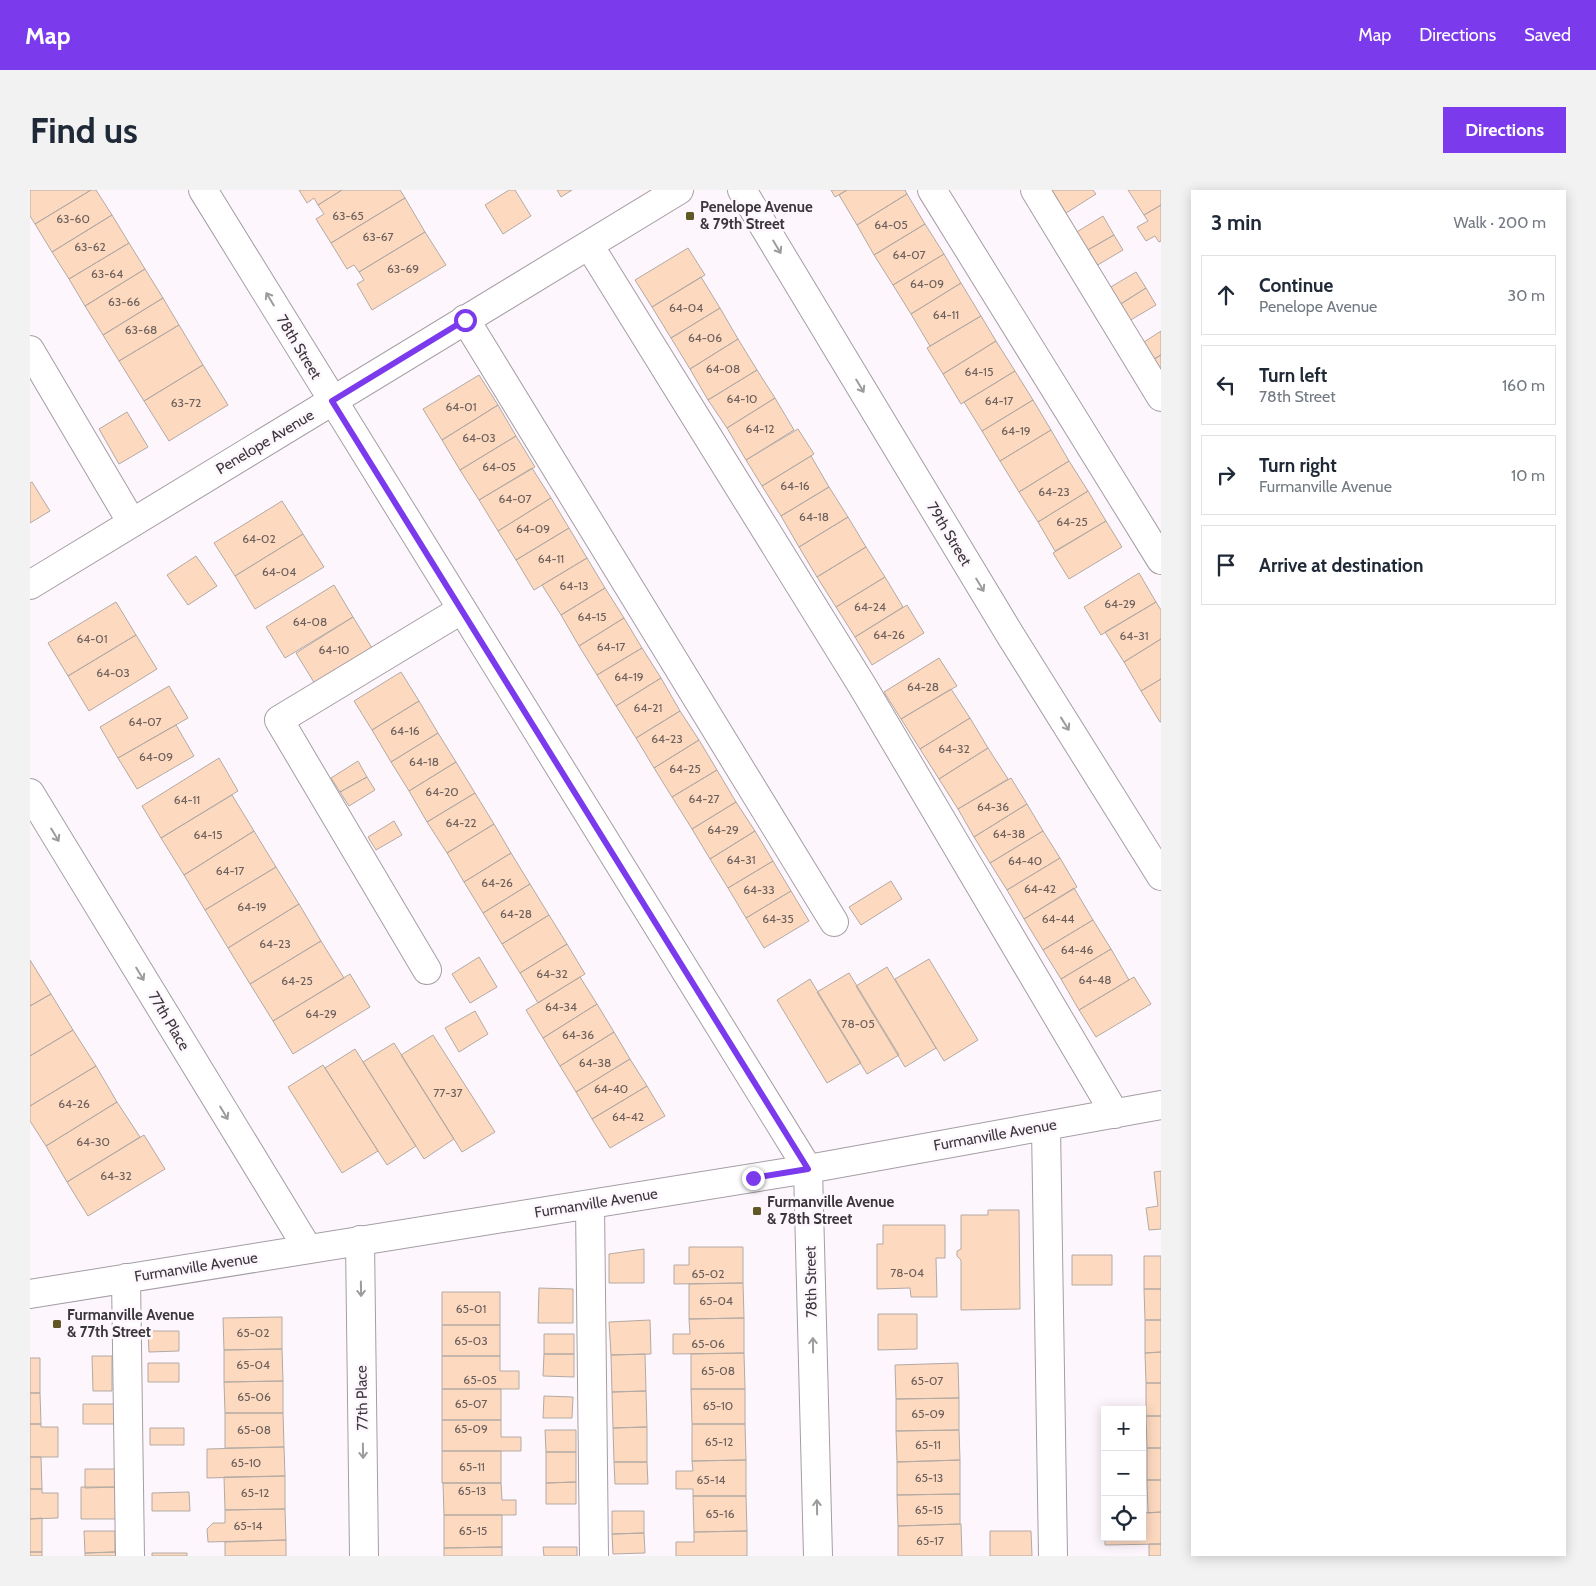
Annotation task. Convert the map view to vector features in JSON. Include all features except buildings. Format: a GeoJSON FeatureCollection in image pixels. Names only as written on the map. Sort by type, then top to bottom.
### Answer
{"type":"FeatureCollection","features":[{"type":"Feature","properties":{"kind":"street","name":"78th Street"},"geometry":{"type":"LineString","coordinates":[[203,190],[808,1169],[818,1556]]}},
{"type":"Feature","properties":{"kind":"street","name":"Penelope Avenue"},"geometry":{"type":"LineString","coordinates":[[30,586],[679,190]]}},
{"type":"Feature","properties":{"kind":"street","name":"79th Street"},"geometry":{"type":"LineString","coordinates":[[742,190],[1009,633],[1161,876]]}},
{"type":"Feature","properties":{"kind":"street"},"geometry":{"type":"LineString","coordinates":[[932,190],[1161,560]]}},
{"type":"Feature","properties":{"kind":"street"},"geometry":{"type":"LineString","coordinates":[[1035,190],[1161,397]]}},
{"type":"Feature","properties":{"kind":"street"},"geometry":{"type":"LineString","coordinates":[[589,244],[863,687],[1115,1114]]}},
{"type":"Feature","properties":{"kind":"street"},"geometry":{"type":"LineString","coordinates":[[465,320],[834,922]]}},
{"type":"Feature","properties":{"kind":"street"},"geometry":{"type":"LineString","coordinates":[[30,350],[132,523]]}},
{"type":"Feature","properties":{"kind":"street"},"geometry":{"type":"LineString","coordinates":[[427,970],[279,720],[461,610]]}},
{"type":"Feature","properties":{"kind":"street","name":"77th Place"},"geometry":{"type":"LineString","coordinates":[[30,793],[308,1248]]}},
{"type":"Feature","properties":{"kind":"street","name":"Furmanville Avenue"},"geometry":{"type":"LineString","coordinates":[[30,1294],[808,1169],[1161,1106]]}},
{"type":"Feature","properties":{"kind":"street"},"geometry":{"type":"LineString","coordinates":[[1046,1126],[1053,1556]]}},
{"type":"Feature","properties":{"kind":"street"},"geometry":{"type":"LineString","coordinates":[[590,1204],[594,1556]]}},
{"type":"Feature","properties":{"kind":"street","name":"77th Place"},"geometry":{"type":"LineString","coordinates":[[360,1240],[364,1556]]}},
{"type":"Feature","properties":{"kind":"street"},"geometry":{"type":"LineString","coordinates":[[126,1278],[130,1556]]}},
{"type":"Feature","properties":{"kind":"place","name":"Penelope Avenue & 79th Street"},"geometry":{"type":"Point","coordinates":[690,216]}},
{"type":"Feature","properties":{"kind":"place","name":"Furmanville Avenue & 78th Street"},"geometry":{"type":"Point","coordinates":[757,1211]}},
{"type":"Feature","properties":{"kind":"place","name":"Furmanville Avenue & 77th Street"},"geometry":{"type":"Point","coordinates":[57,1324]}},
{"type":"Feature","properties":{"kind":"route"},"geometry":{"type":"LineString","coordinates":[[465,320],[332,401],[808,1169],[753,1178]]}}]}
